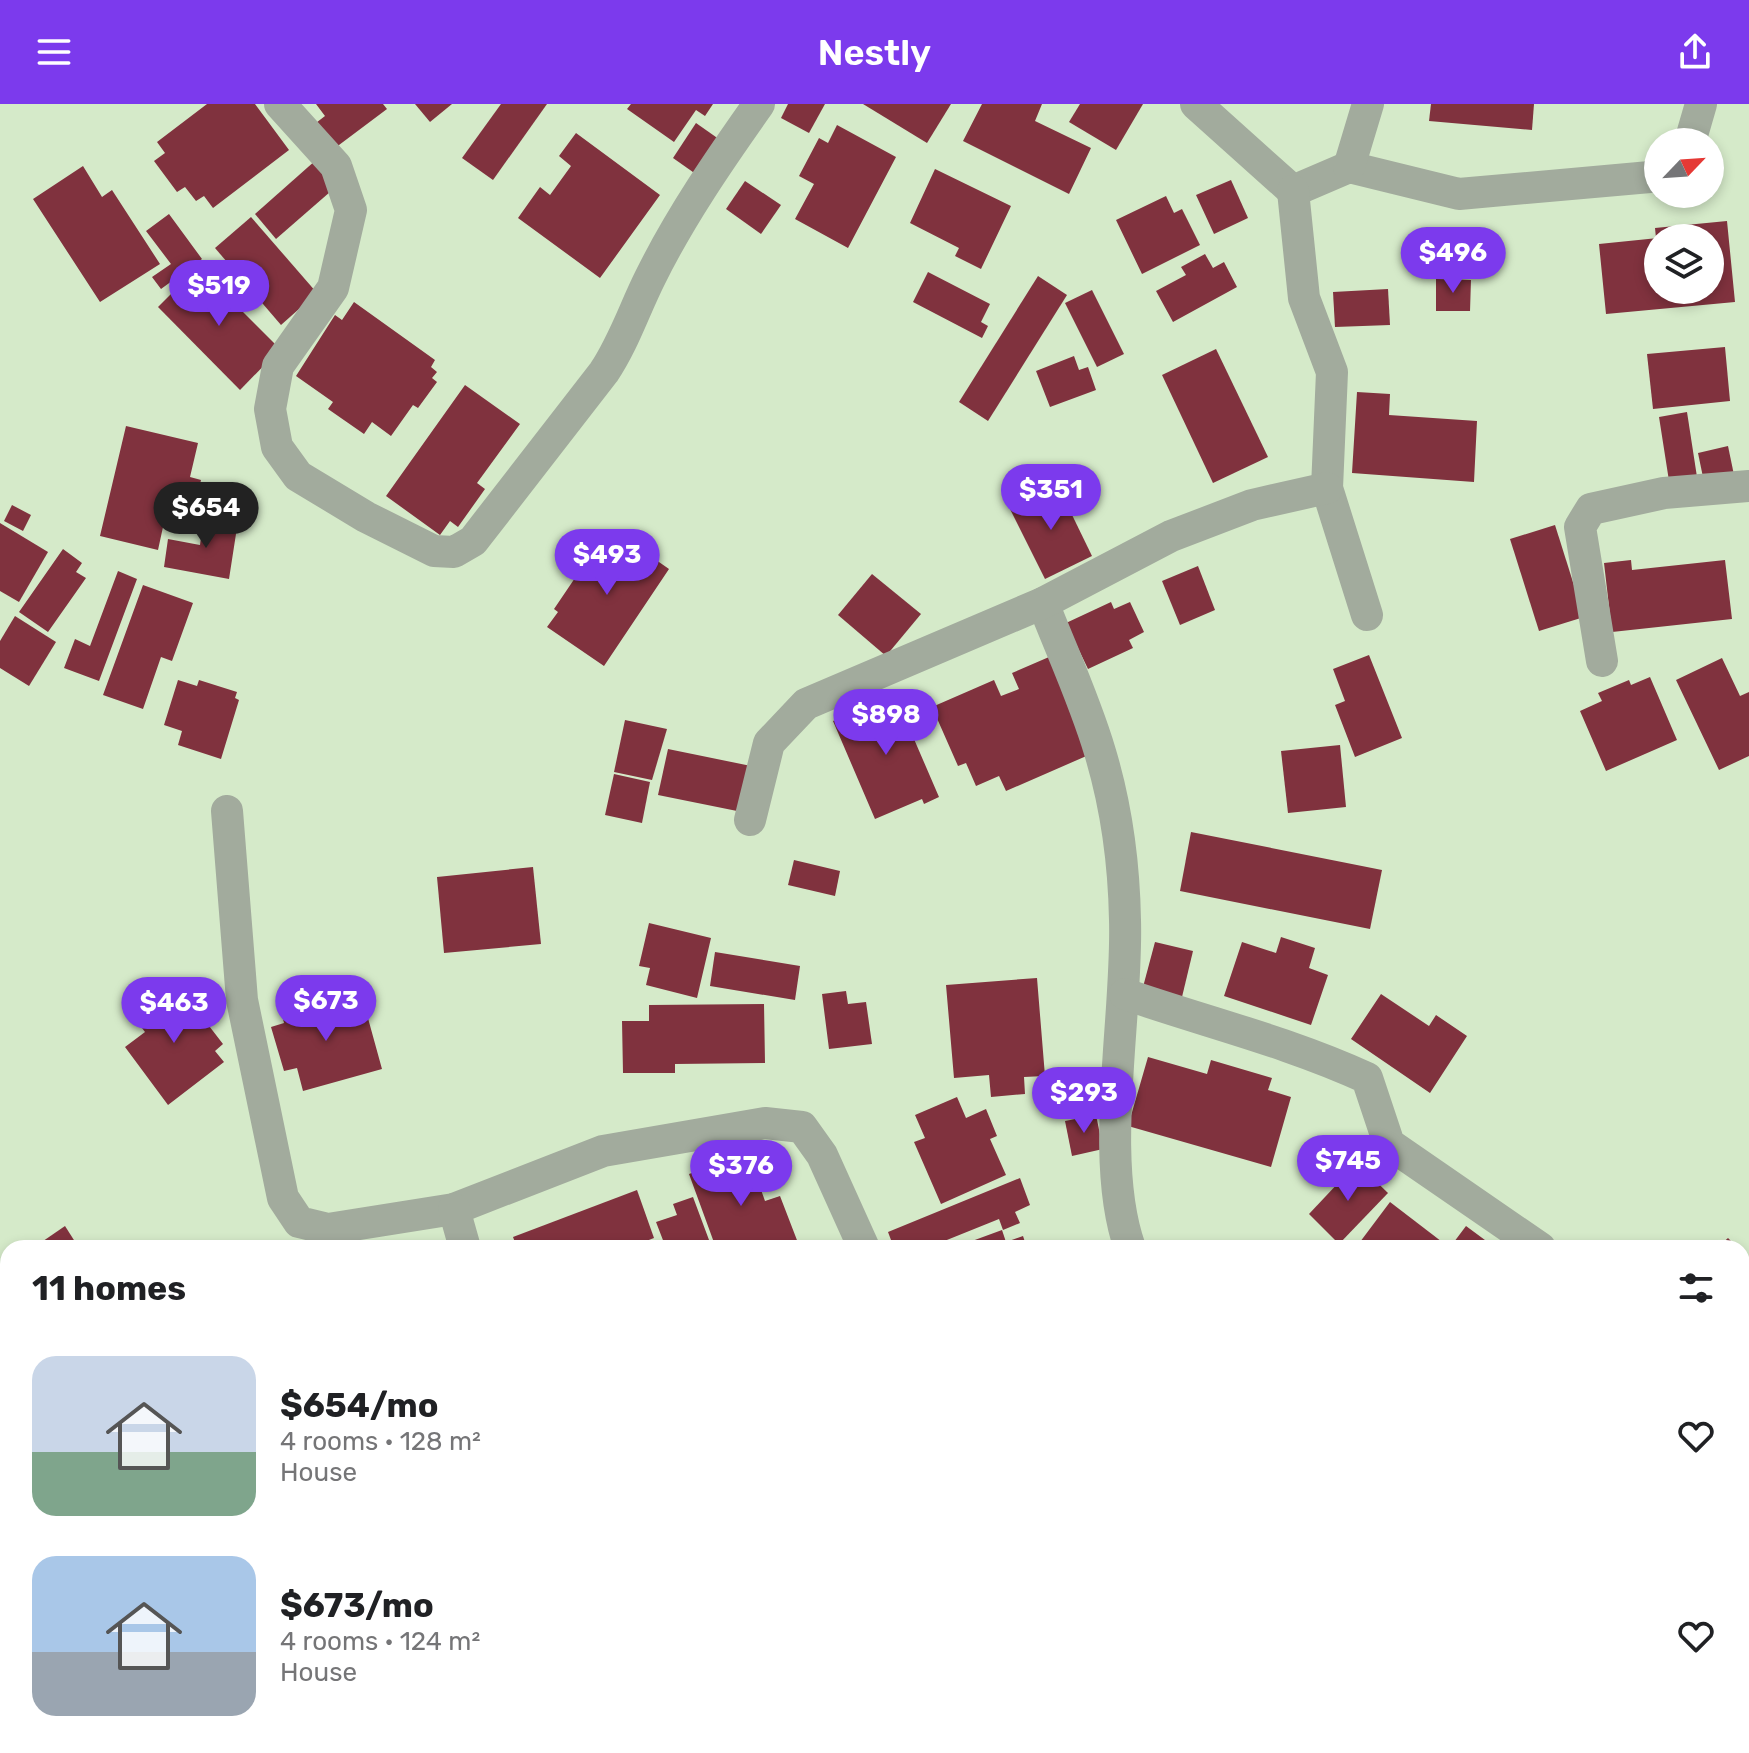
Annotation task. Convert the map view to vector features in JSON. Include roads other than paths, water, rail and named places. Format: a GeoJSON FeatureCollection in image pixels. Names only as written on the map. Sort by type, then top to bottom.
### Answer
{"type":"FeatureCollection","features":[{"type":"Feature","properties":{"kind":"street"},"geometry":{"type":"LineString","coordinates":[[280,104],[336,166],[351,210],[333,288],[278,366],[270,409],[277,447],[298,476],[366,517],[434,551],[454,552],[473,541],[604,372],[620,347],[650,277],[719,161],[759,104]]}},
{"type":"Feature","properties":{"kind":"street"},"geometry":{"type":"LineString","coordinates":[[1196,104],[1293,191],[1304,298],[1332,372],[1327,488],[1367,615]]}},
{"type":"Feature","properties":{"kind":"street"},"geometry":{"type":"LineString","coordinates":[[1349,167],[1368,104]]}},
{"type":"Feature","properties":{"kind":"street"},"geometry":{"type":"LineString","coordinates":[[1694,128],[1701,104]]}},
{"type":"Feature","properties":{"kind":"street"},"geometry":{"type":"LineString","coordinates":[[1293,191],[1349,167],[1459,194],[1644,178]]}},
{"type":"Feature","properties":{"kind":"street"},"geometry":{"type":"LineString","coordinates":[[1602,661],[1580,527],[1591,509],[1664,493],[1749,486]]}},
{"type":"Feature","properties":{"kind":"street"},"geometry":{"type":"LineString","coordinates":[[750,820],[769,743],[806,704],[1043,603],[1171,536],[1252,505],[1327,488]]}},
{"type":"Feature","properties":{"kind":"street"},"geometry":{"type":"LineString","coordinates":[[1043,603],[1099,750],[1114,810],[1125,917],[1125,994],[1117,1140],[1121,1223],[1127,1240]]}},
{"type":"Feature","properties":{"kind":"street"},"geometry":{"type":"LineString","coordinates":[[227,811],[242,1000],[283,1198],[299,1222],[328,1229],[454,1209],[603,1151],[765,1123],[802,1127],[822,1155],[860,1240]]}},
{"type":"Feature","properties":{"kind":"street"},"geometry":{"type":"LineString","coordinates":[[1125,994],[1230,1030],[1307,1050],[1367,1078],[1389,1144],[1528,1240]]}},
{"type":"Feature","properties":{"kind":"street"},"geometry":{"type":"LineString","coordinates":[[454,1209],[463,1240]]}}]}
